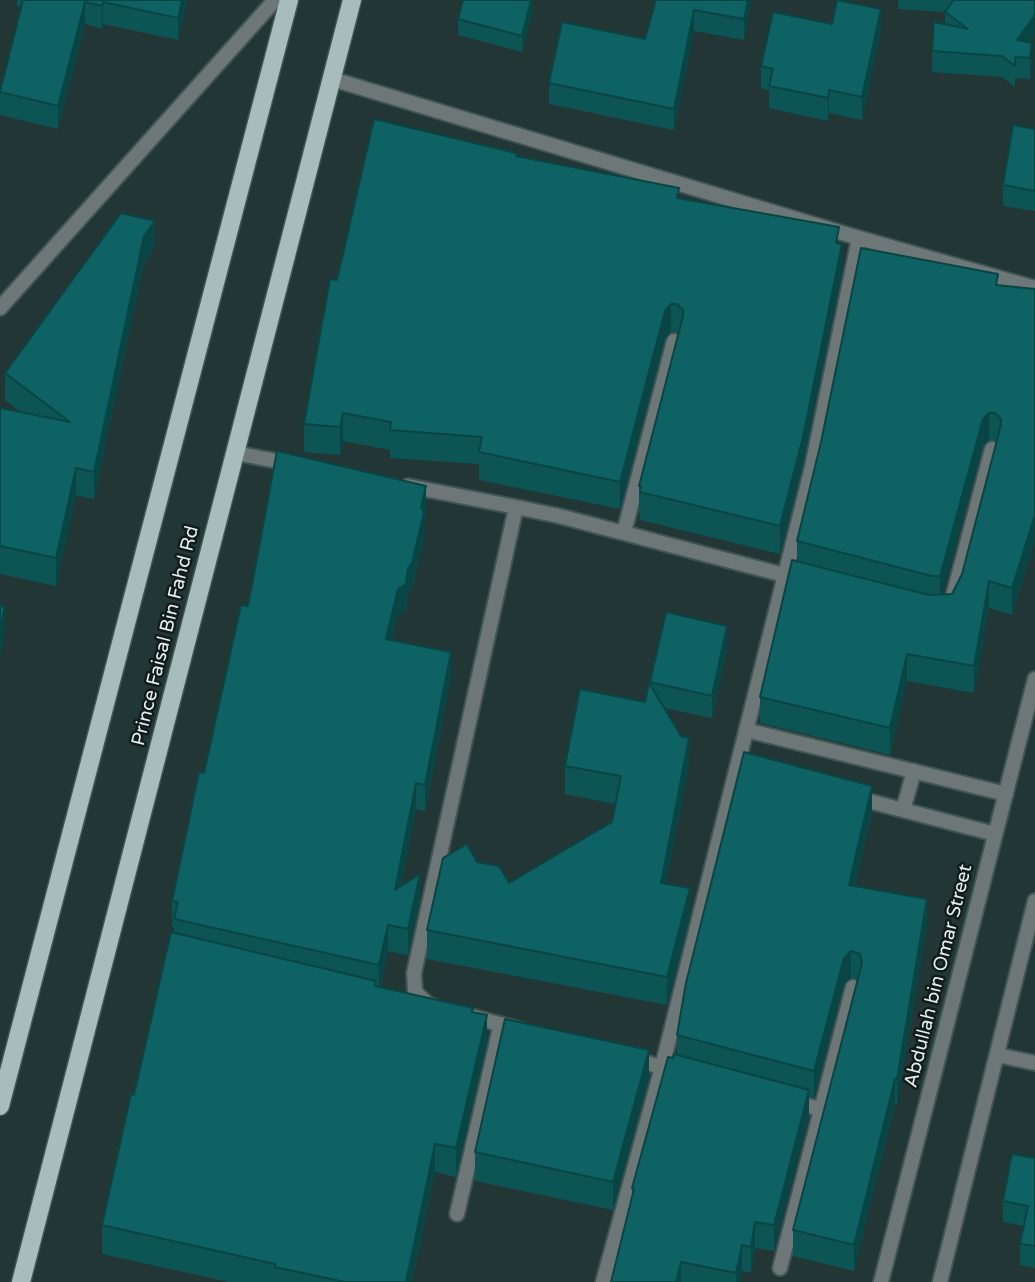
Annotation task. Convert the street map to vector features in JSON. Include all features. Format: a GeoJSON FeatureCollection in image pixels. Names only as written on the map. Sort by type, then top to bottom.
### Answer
{"type":"FeatureCollection","features":[{"type":"Feature","properties":{"kind":"main road","name":"Prince Faisal Bin Fahd Rd"},"geometry":{"type":"LineString","coordinates":[[0,1106],[289,0]]}},
{"type":"Feature","properties":{"kind":"main road","name":"Prince Faisal Bin Fahd Rd"},"geometry":{"type":"LineString","coordinates":[[21,1282],[352,0]]}},
{"type":"Feature","properties":{"kind":"street"},"geometry":{"type":"LineString","coordinates":[[0,308],[275,0]]}},
{"type":"Feature","properties":{"kind":"street"},"geometry":{"type":"LineString","coordinates":[[332,79],[859,238],[1035,288]]}},
{"type":"Feature","properties":{"kind":"street"},"geometry":{"type":"LineString","coordinates":[[603,1282],[743,769],[746,730],[812,467],[859,238]]}},
{"type":"Feature","properties":{"kind":"street"},"geometry":{"type":"LineString","coordinates":[[624,532],[674,341]]}},
{"type":"Feature","properties":{"kind":"street"},"geometry":{"type":"LineString","coordinates":[[946,613],[953,597],[992,449]]}},
{"type":"Feature","properties":{"kind":"street"},"geometry":{"type":"LineString","coordinates":[[235,453],[302,466]]}},
{"type":"Feature","properties":{"kind":"street"},"geometry":{"type":"LineString","coordinates":[[396,484],[516,507],[624,532],[825,585]]}},
{"type":"Feature","properties":{"kind":"street"},"geometry":{"type":"LineString","coordinates":[[429,1005],[415,992],[414,973],[516,507]]}},
{"type":"Feature","properties":{"kind":"street","name":"Abdullah bin Omar Street"},"geometry":{"type":"LineString","coordinates":[[881,1282],[1035,679]]}},
{"type":"Feature","properties":{"kind":"street"},"geometry":{"type":"LineString","coordinates":[[746,730],[1006,794]]}},
{"type":"Feature","properties":{"kind":"street"},"geometry":{"type":"LineString","coordinates":[[903,810],[914,771]]}},
{"type":"Feature","properties":{"kind":"street"},"geometry":{"type":"LineString","coordinates":[[839,793],[995,834]]}},
{"type":"Feature","properties":{"kind":"street"},"geometry":{"type":"LineString","coordinates":[[940,1282],[1035,901]]}},
{"type":"Feature","properties":{"kind":"street"},"geometry":{"type":"LineString","coordinates":[[779,1268],[853,987]]}},
{"type":"Feature","properties":{"kind":"street"},"geometry":{"type":"LineString","coordinates":[[406,1003],[429,1005],[541,1035]]}},
{"type":"Feature","properties":{"kind":"street"},"geometry":{"type":"LineString","coordinates":[[457,1214],[501,1024]]}},
{"type":"Feature","properties":{"kind":"street"},"geometry":{"type":"LineString","coordinates":[[997,1055],[1035,1063]]}},
{"type":"Feature","properties":{"kind":"street"},"geometry":{"type":"LineString","coordinates":[[622,1056],[701,1077]]}},
{"type":"Feature","properties":{"kind":"street"},"geometry":{"type":"LineString","coordinates":[[781,1099],[820,1109]]}},
{"type":"Feature","properties":{"kind":"building"},"geometry":{"type":"Polygon","coordinates":[[[23,0],[182,0],[178,18],[103,2],[102,6],[85,2],[58,106],[0,92],[23,0]]]}},
{"type":"Feature","properties":{"kind":"building"},"geometry":{"type":"Polygon","coordinates":[[[463,0],[531,0],[522,36],[458,19],[463,0]]]}},
{"type":"Feature","properties":{"kind":"building"},"geometry":{"type":"Polygon","coordinates":[[[656,0],[748,0],[744,19],[694,10],[674,109],[549,83],[562,22],[645,39],[656,0]]]}},
{"type":"Feature","properties":{"kind":"building"},"geometry":{"type":"Polygon","coordinates":[[[837,0],[881,9],[862,97],[829,90],[828,98],[769,86],[773,69],[761,66],[773,12],[832,24],[837,0]]]}},
{"type":"Feature","properties":{"kind":"building"},"geometry":{"type":"Polygon","coordinates":[[[954,0],[1035,0],[1035,15],[1017,40],[1032,43],[1030,58],[1015,57],[1015,66],[1002,56],[932,51],[934,22],[968,29],[945,12],[954,0]]]}},
{"type":"Feature","properties":{"kind":"building"},"geometry":{"type":"Polygon","coordinates":[[[374,119],[516,153],[516,156],[679,188],[677,198],[839,227],[836,243],[842,244],[803,437],[780,526],[640,492],[639,486],[683,316],[683,310],[677,304],[671,304],[665,311],[620,482],[479,452],[482,437],[390,430],[391,422],[343,413],[340,427],[304,424],[330,279],[337,280],[374,119]]]}},
{"type":"Feature","properties":{"kind":"building"},"geometry":{"type":"Polygon","coordinates":[[[1013,125],[1035,129],[1035,191],[1003,185],[1013,125]]]}},
{"type":"Feature","properties":{"kind":"building"},"geometry":{"type":"Polygon","coordinates":[[[121,213],[155,221],[144,236],[94,472],[76,468],[56,558],[0,546],[0,408],[70,422],[5,373],[121,213]]]}},
{"type":"Feature","properties":{"kind":"building"},"geometry":{"type":"Polygon","coordinates":[[[861,248],[998,274],[996,285],[1035,289],[1035,515],[1012,588],[989,581],[974,666],[907,654],[890,728],[760,697],[792,560],[929,595],[952,594],[962,574],[1001,419],[995,413],[989,413],[983,419],[940,576],[797,541],[821,442],[861,248]]]}},
{"type":"Feature","properties":{"kind":"building"},"geometry":{"type":"Polygon","coordinates":[[[277,451],[426,486],[421,508],[424,512],[412,563],[408,568],[406,584],[398,589],[386,639],[451,652],[425,785],[416,783],[395,890],[420,874],[408,929],[388,925],[379,965],[174,919],[178,902],[172,901],[199,772],[204,773],[241,605],[248,606],[277,451]]]}},
{"type":"Feature","properties":{"kind":"building"},"geometry":{"type":"Polygon","coordinates":[[[0,606],[5,607],[0,630],[0,606]]]}},
{"type":"Feature","properties":{"kind":"building"},"geometry":{"type":"Polygon","coordinates":[[[666,612],[727,626],[712,696],[650,682],[666,612]]]}},
{"type":"Feature","properties":{"kind":"building"},"geometry":{"type":"Polygon","coordinates":[[[649,683],[681,736],[689,738],[661,883],[690,888],[667,977],[427,930],[443,858],[467,844],[477,862],[499,866],[509,883],[612,822],[621,776],[565,766],[580,689],[645,702],[649,683]]]}},
{"type":"Feature","properties":{"kind":"building"},"geometry":{"type":"Polygon","coordinates":[[[744,752],[872,786],[849,885],[927,899],[897,1079],[854,1245],[793,1230],[862,963],[860,954],[851,951],[844,958],[814,1071],[677,1035],[686,983],[744,752]]]}},
{"type":"Feature","properties":{"kind":"building"},"geometry":{"type":"Polygon","coordinates":[[[171,932],[376,981],[375,986],[473,1008],[472,1012],[487,1015],[456,1148],[435,1144],[406,1282],[345,1282],[102,1225],[171,932]]]}},
{"type":"Feature","properties":{"kind":"building"},"geometry":{"type":"Polygon","coordinates":[[[505,1019],[649,1050],[613,1182],[475,1152],[505,1019]]]}},
{"type":"Feature","properties":{"kind":"building"},"geometry":{"type":"Polygon","coordinates":[[[674,1054],[809,1090],[774,1225],[755,1222],[751,1247],[742,1245],[736,1273],[681,1262],[676,1282],[611,1282],[634,1189],[632,1188],[668,1057],[673,1058],[674,1054]]]}},
{"type":"Feature","properties":{"kind":"building"},"geometry":{"type":"Polygon","coordinates":[[[1012,1154],[1035,1158],[1035,1246],[1020,1244],[1028,1206],[1003,1201],[1012,1154]]]}}]}
